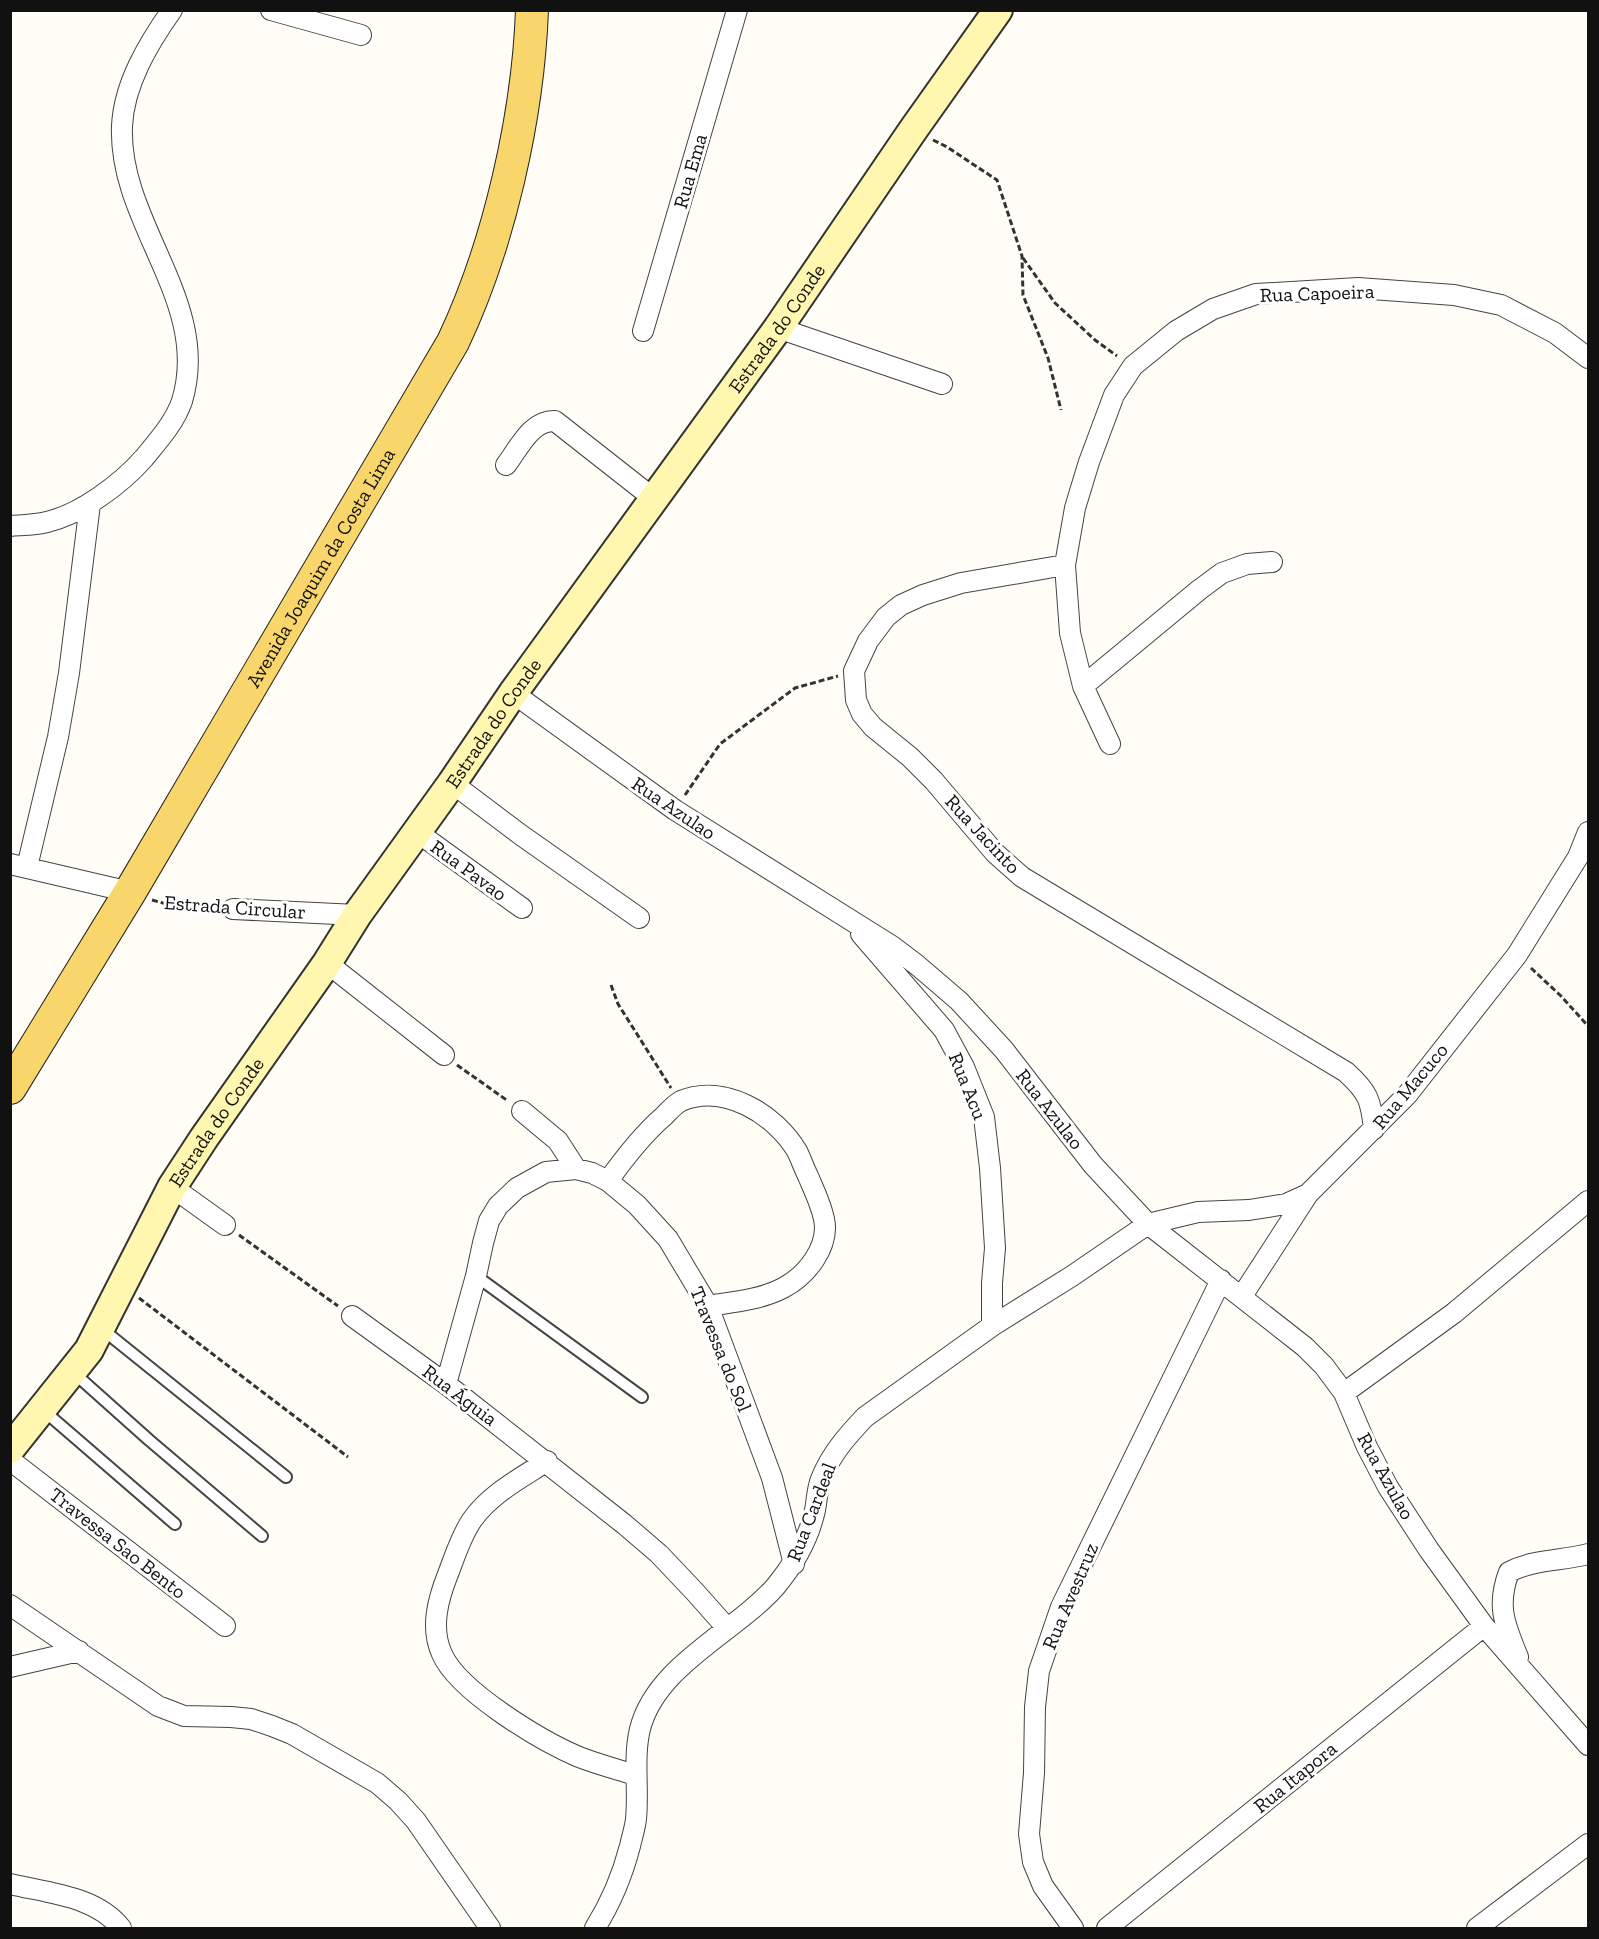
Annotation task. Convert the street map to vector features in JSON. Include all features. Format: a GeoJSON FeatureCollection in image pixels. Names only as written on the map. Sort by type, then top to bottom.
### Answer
{"type":"FeatureCollection","features":[{"type":"Feature","properties":{"kind":"main road","name":"Avenida Joaquim da Costa Lima"},"geometry":{"type":"LineString","coordinates":[[10,1088],[130,892],[453,342],[479,282],[505,193],[526,91],[532,10]]}},
{"type":"Feature","properties":{"kind":"street"},"geometry":{"type":"LineString","coordinates":[[10,526],[48,522],[90,504],[131,473],[163,435],[182,403],[188,368],[186,331],[174,292],[159,261],[132,190],[123,152],[122,125],[136,70],[172,10]]}},
{"type":"Feature","properties":{"kind":"street"},"geometry":{"type":"LineString","coordinates":[[271,10],[361,35]]}},
{"type":"Feature","properties":{"kind":"street","name":"Rua Ema"},"geometry":{"type":"LineString","coordinates":[[643,331],[737,10]]}},
{"type":"Feature","properties":{"kind":"street","name":"Estrada do Conde"},"geometry":{"type":"LineString","coordinates":[[10,1449],[72,1372],[101,1328],[121,1284],[172,1187],[327,963],[357,915],[452,783],[513,693],[778,328],[998,10]]}},
{"type":"Feature","properties":{"kind":"street","name":"Rua Capoeira"},"geometry":{"type":"LineString","coordinates":[[1110,744],[1083,686],[1070,633],[1065,565],[1075,508],[1114,394],[1133,366],[1176,331],[1213,309],[1256,294],[1358,288],[1454,295],[1501,305],[1555,333],[1588,358]]}},
{"type":"Feature","properties":{"kind":"street"},"geometry":{"type":"LineString","coordinates":[[778,328],[942,384]]}},
{"type":"Feature","properties":{"kind":"street"},"geometry":{"type":"LineString","coordinates":[[506,465],[534,427],[545,421],[555,422],[653,498]]}},
{"type":"Feature","properties":{"kind":"street"},"geometry":{"type":"LineString","coordinates":[[90,504],[69,674],[58,737],[19,865],[130,892]]}},
{"type":"Feature","properties":{"kind":"street"},"geometry":{"type":"LineString","coordinates":[[1083,686],[1222,573],[1247,564],[1272,562]]}},
{"type":"Feature","properties":{"kind":"street","name":"Rua Jacinto"},"geometry":{"type":"LineString","coordinates":[[1065,565],[961,584],[923,595],[902,605],[886,617],[868,641],[854,671],[856,700],[862,714],[873,727],[934,781],[1002,859],[1022,877],[1346,1072],[1360,1084],[1371,1103],[1374,1129]]}},
{"type":"Feature","properties":{"kind":"street","name":"Rua Azulao"},"geometry":{"type":"LineString","coordinates":[[513,693],[675,810],[891,946],[959,1001],[1004,1050],[1093,1165],[1148,1224],[1242,1296],[1305,1347],[1324,1366],[1344,1393],[1367,1447],[1388,1487],[1429,1550],[1484,1626],[1588,1745]]}},
{"type":"Feature","properties":{"kind":"street"},"geometry":{"type":"LineString","coordinates":[[452,783],[639,918]]}},
{"type":"Feature","properties":{"kind":"street","name":"Rua Pavao"},"geometry":{"type":"LineString","coordinates":[[417,832],[522,908]]}},
{"type":"Feature","properties":{"kind":"street","name":"Rua Macuco"},"geometry":{"type":"LineString","coordinates":[[1148,1224],[1198,1212],[1286,1204],[1308,1194],[1407,1095],[1517,955],[1578,856],[1588,832]]}},
{"type":"Feature","properties":{"kind":"street","name":"Estrada Circular"},"geometry":{"type":"LineString","coordinates":[[233,909],[357,915]]}},
{"type":"Feature","properties":{"kind":"street","name":"Rua Acu"},"geometry":{"type":"LineString","coordinates":[[848,920],[944,1030],[964,1067],[984,1117],[995,1248],[992,1326]]}},
{"type":"Feature","properties":{"kind":"street"},"geometry":{"type":"LineString","coordinates":[[327,963],[444,1055]]}},
{"type":"Feature","properties":{"kind":"street"},"geometry":{"type":"LineString","coordinates":[[608,1181],[627,1153],[650,1128],[680,1102],[702,1096],[723,1097],[752,1107],[778,1127],[797,1151],[818,1198],[825,1221],[823,1240],[814,1261],[800,1276],[782,1288],[751,1300],[708,1306]]}},
{"type":"Feature","properties":{"kind":"street"},"geometry":{"type":"LineString","coordinates":[[522,1111],[558,1141],[576,1169]]}},
{"type":"Feature","properties":{"kind":"street","name":"Travessa do Sol"},"geometry":{"type":"LineString","coordinates":[[446,1383],[477,1276],[489,1221],[498,1206],[517,1188],[546,1172],[576,1169],[592,1173],[608,1181],[637,1205],[668,1239],[708,1306],[772,1478],[794,1564]]}},
{"type":"Feature","properties":{"kind":"street"},"geometry":{"type":"LineString","coordinates":[[172,1187],[225,1225]]}},
{"type":"Feature","properties":{"kind":"street"},"geometry":{"type":"LineString","coordinates":[[1242,1296],[1308,1194]]}},
{"type":"Feature","properties":{"kind":"street"},"geometry":{"type":"LineString","coordinates":[[1344,1393],[1454,1313],[1588,1200]]}},
{"type":"Feature","properties":{"kind":"street","name":"Rua Cardeal"},"geometry":{"type":"LineString","coordinates":[[595,1929],[614,1896],[622,1876],[636,1820],[635,1775],[640,1728],[651,1704],[669,1679],[727,1628],[759,1604],[794,1564],[814,1512],[819,1482],[830,1459],[847,1436],[865,1417],[992,1326],[1072,1276],[1148,1224]]}},
{"type":"Feature","properties":{"kind":"street","name":"Rua Avestruz"},"geometry":{"type":"LineString","coordinates":[[1073,1929],[1043,1886],[1033,1862],[1029,1834],[1039,1671],[1061,1607],[1221,1280]]}},
{"type":"Feature","properties":{"kind":"street","name":"Rua Águia"},"geometry":{"type":"LineString","coordinates":[[352,1316],[446,1383],[547,1461],[658,1554],[727,1628]]}},
{"type":"Feature","properties":{"kind":"street","name":"Travessa Sao Bento"},"geometry":{"type":"LineString","coordinates":[[10,1460],[225,1626]]}},
{"type":"Feature","properties":{"kind":"street"},"geometry":{"type":"LineString","coordinates":[[547,1461],[486,1504],[472,1521],[450,1568],[437,1610],[436,1632],[442,1654],[458,1676],[487,1702],[540,1738],[580,1758],[635,1775]]}},
{"type":"Feature","properties":{"kind":"street"},"geometry":{"type":"LineString","coordinates":[[1523,1671],[1504,1622],[1502,1597],[1509,1572],[1522,1565],[1588,1554]]}},
{"type":"Feature","properties":{"kind":"street"},"geometry":{"type":"LineString","coordinates":[[10,1605],[158,1706],[184,1716],[251,1719],[272,1726],[292,1734],[377,1783],[416,1821],[490,1929]]}},
{"type":"Feature","properties":{"kind":"street","name":"Rua Itapora"},"geometry":{"type":"LineString","coordinates":[[1107,1929],[1484,1626]]}},
{"type":"Feature","properties":{"kind":"street"},"geometry":{"type":"LineString","coordinates":[[10,1667],[79,1651]]}},
{"type":"Feature","properties":{"kind":"street"},"geometry":{"type":"LineString","coordinates":[[1477,1929],[1588,1844]]}},
{"type":"Feature","properties":{"kind":"street"},"geometry":{"type":"LineString","coordinates":[[10,1884],[85,1902],[113,1918],[121,1929]]}},
{"type":"Feature","properties":{"kind":"lane"},"geometry":{"type":"LineString","coordinates":[[477,1276],[642,1397]]}},
{"type":"Feature","properties":{"kind":"lane"},"geometry":{"type":"LineString","coordinates":[[101,1328],[286,1477]]}},
{"type":"Feature","properties":{"kind":"lane"},"geometry":{"type":"LineString","coordinates":[[72,1372],[262,1536]]}},
{"type":"Feature","properties":{"kind":"lane"},"geometry":{"type":"LineString","coordinates":[[43,1410],[175,1524]]}},
{"type":"Feature","properties":{"kind":"path"},"geometry":{"type":"LineString","coordinates":[[913,130],[947,147],[997,180],[1022,256],[1023,295],[1048,358],[1061,410]]}},
{"type":"Feature","properties":{"kind":"path"},"geometry":{"type":"LineString","coordinates":[[1022,256],[1055,303],[1095,340],[1133,366]]}},
{"type":"Feature","properties":{"kind":"path"},"geometry":{"type":"LineString","coordinates":[[675,810],[720,744],[795,688],[854,671]]}},
{"type":"Feature","properties":{"kind":"path","name":"Estrada Circular"},"geometry":{"type":"LineString","coordinates":[[130,892],[174,906],[233,909]]}},
{"type":"Feature","properties":{"kind":"path"},"geometry":{"type":"LineString","coordinates":[[1517,955],[1561,996],[1588,1026]]}},
{"type":"Feature","properties":{"kind":"path"},"geometry":{"type":"LineString","coordinates":[[610,985],[618,1004],[680,1102]]}},
{"type":"Feature","properties":{"kind":"path"},"geometry":{"type":"LineString","coordinates":[[444,1055],[522,1111]]}},
{"type":"Feature","properties":{"kind":"path"},"geometry":{"type":"LineString","coordinates":[[225,1225],[352,1316]]}},
{"type":"Feature","properties":{"kind":"path"},"geometry":{"type":"LineString","coordinates":[[121,1284],[348,1457]]}}]}
